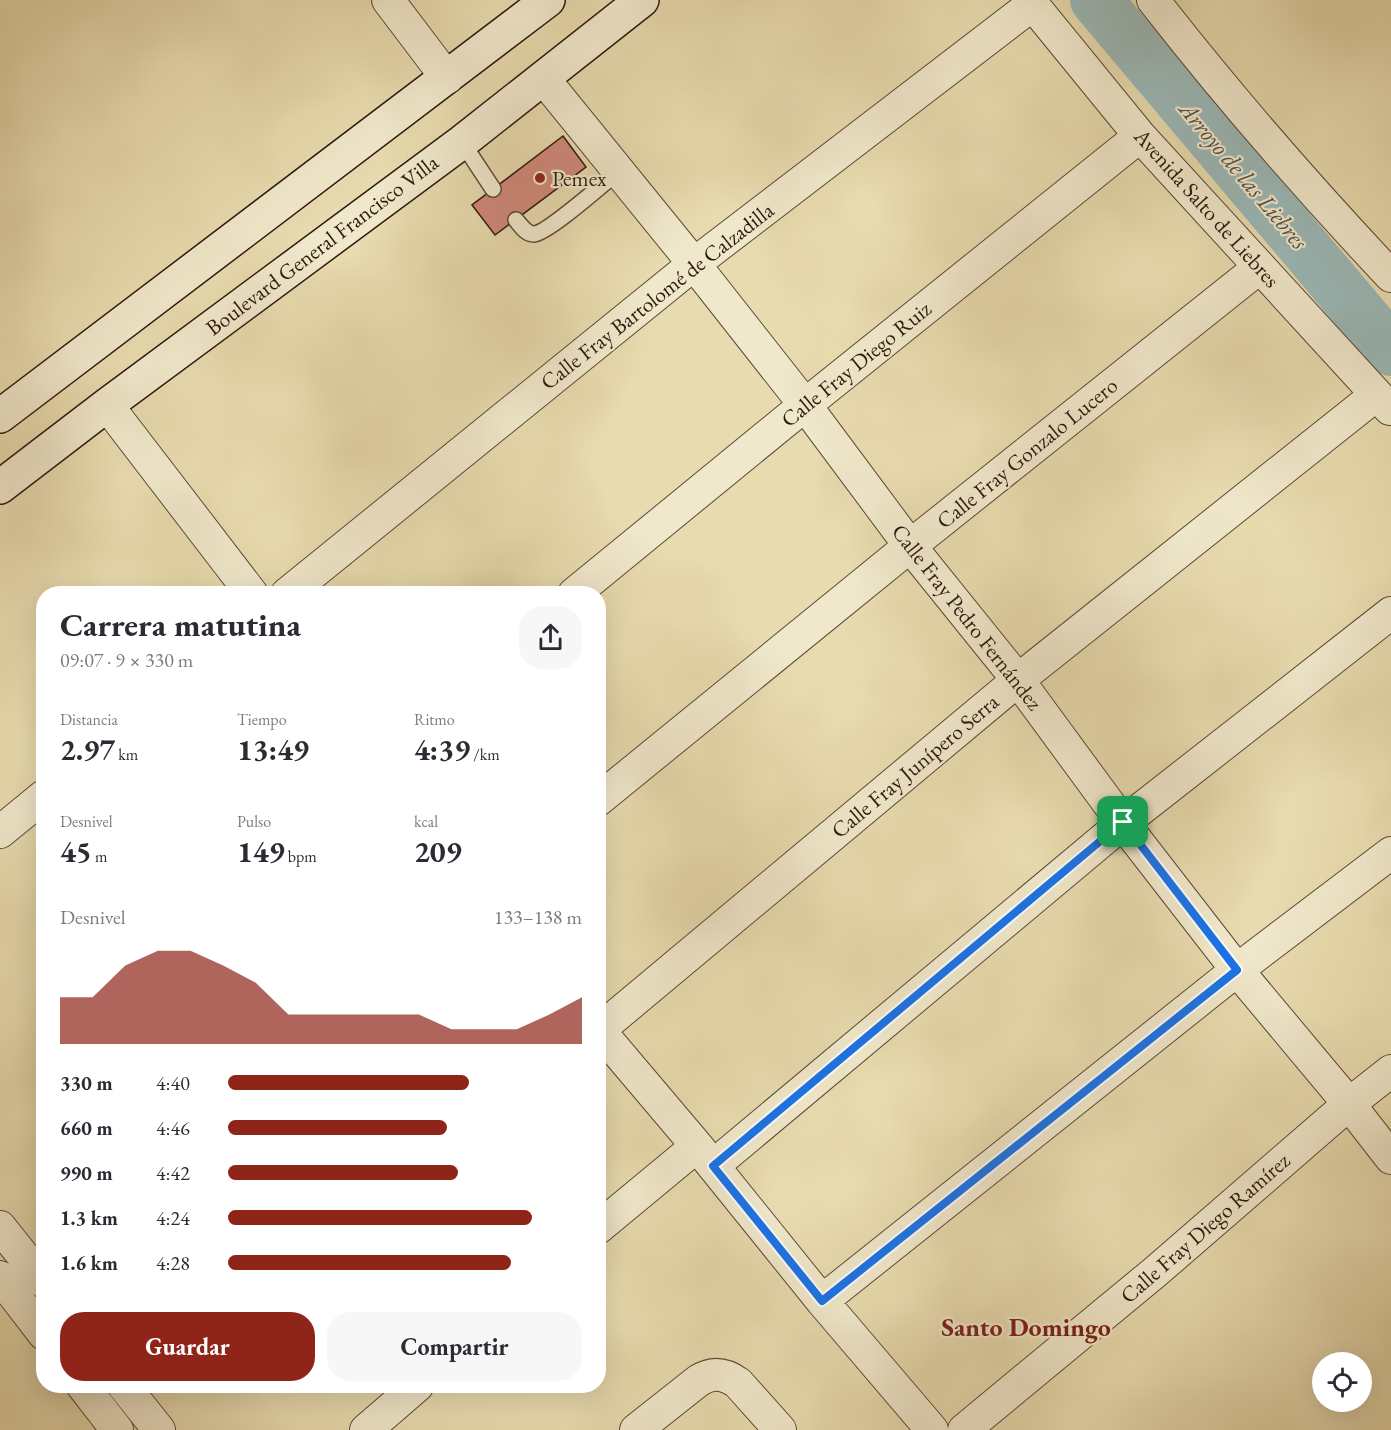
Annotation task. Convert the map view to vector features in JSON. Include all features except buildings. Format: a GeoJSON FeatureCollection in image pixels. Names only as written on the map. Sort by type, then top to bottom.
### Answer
{"type":"FeatureCollection","features":[{"type":"Feature","properties":{"kind":"main road"},"geometry":{"type":"LineString","coordinates":[[0,416],[548,0]]}},
{"type":"Feature","properties":{"kind":"main road","name":"Boulevard General Francisco Villa"},"geometry":{"type":"LineString","coordinates":[[0,487],[462,142],[642,0]]}},
{"type":"Feature","properties":{"kind":"street"},"geometry":{"type":"LineString","coordinates":[[388,0],[447,78]]}},
{"type":"Feature","properties":{"kind":"street"},"geometry":{"type":"LineString","coordinates":[[1153,0],[1191,49],[1322,203],[1391,276]]}},
{"type":"Feature","properties":{"kind":"street","name":"Avenida Salto de Liebres"},"geometry":{"type":"LineString","coordinates":[[1031,2],[1140,136],[1383,403]]}},
{"type":"Feature","properties":{"kind":"street","name":"Calle Fray Bartolomé de Calzadilla"},"geometry":{"type":"LineString","coordinates":[[297,586],[694,264],[1031,2]]}},
{"type":"Feature","properties":{"kind":"street","name":"Calle Fray Pedro Fernández"},"geometry":{"type":"LineString","coordinates":[[543,78],[805,405],[910,546],[1018,680],[1237,970],[1391,1158]]}},
{"type":"Feature","properties":{"kind":"street","name":"Calle Fray Diego Ruiz"},"geometry":{"type":"LineString","coordinates":[[584,586],[1140,136]]}},
{"type":"Feature","properties":{"kind":"street","name":"Calle Fray Gonzalo Lucero"},"geometry":{"type":"LineString","coordinates":[[606,793],[910,546],[1260,267]]}},
{"type":"Feature","properties":{"kind":"street","name":"Calle Fray Junípero Serra"},"geometry":{"type":"LineString","coordinates":[[606,1024],[1018,680],[1383,403]]}},
{"type":"Feature","properties":{"kind":"street"},"geometry":{"type":"LineString","coordinates":[[107,405],[246,586]]}},
{"type":"Feature","properties":{"kind":"street"},"geometry":{"type":"LineString","coordinates":[[606,1222],[705,1156],[1123,822],[1391,613]]}},
{"type":"Feature","properties":{"kind":"street"},"geometry":{"type":"LineString","coordinates":[[0,832],[36,803]]}},
{"type":"Feature","properties":{"kind":"street"},"geometry":{"type":"LineString","coordinates":[[822,1301],[1237,970],[1391,853]]}},
{"type":"Feature","properties":{"kind":"street"},"geometry":{"type":"LineString","coordinates":[[606,1038],[822,1301],[932,1430]]}},
{"type":"Feature","properties":{"kind":"street","name":"Calle Fray Diego Ramírez"},"geometry":{"type":"LineString","coordinates":[[964,1430],[1154,1273],[1349,1104],[1391,1071]]}},
{"type":"Feature","properties":{"kind":"street"},"geometry":{"type":"LineString","coordinates":[[0,1227],[36,1274]]}},
{"type":"Feature","properties":{"kind":"street"},"geometry":{"type":"LineString","coordinates":[[36,1275],[3,1286],[36,1325]]}},
{"type":"Feature","properties":{"kind":"street"},"geometry":{"type":"LineString","coordinates":[[636,1430],[698,1381],[706,1376],[718,1374],[732,1378],[738,1383],[780,1430]]}},
{"type":"Feature","properties":{"kind":"street"},"geometry":{"type":"LineString","coordinates":[[88,1393],[112,1428]]}},
{"type":"Feature","properties":{"kind":"street"},"geometry":{"type":"LineString","coordinates":[[130,1393],[159,1430]]}},
{"type":"Feature","properties":{"kind":"street"},"geometry":{"type":"LineString","coordinates":[[366,1430],[409,1393]]}},
{"type":"Feature","properties":{"kind":"lane"},"geometry":{"type":"LineString","coordinates":[[462,142],[493,189]]}},
{"type":"Feature","properties":{"kind":"lane"},"geometry":{"type":"LineString","coordinates":[[516,220],[524,230],[530,233],[541,232],[619,171]]}},
{"type":"Feature","properties":{"kind":"waterway","name":"Arroyo de las Liebres"},"geometry":{"type":"LineString","coordinates":[[1096,0],[1391,350]]}},
{"type":"Feature","properties":{"kind":"place","name":"Pemex"},"geometry":{"type":"Point","coordinates":[540,178]}},
{"type":"Feature","properties":{"kind":"district","name":"Santo Domingo"},"geometry":{"type":"Point","coordinates":[1026,1327]}},
{"type":"Feature","properties":{"kind":"route"},"geometry":{"type":"LineString","coordinates":[[1123,822],[1237,970],[822,1301],[713,1166],[1123,822]]}}]}
